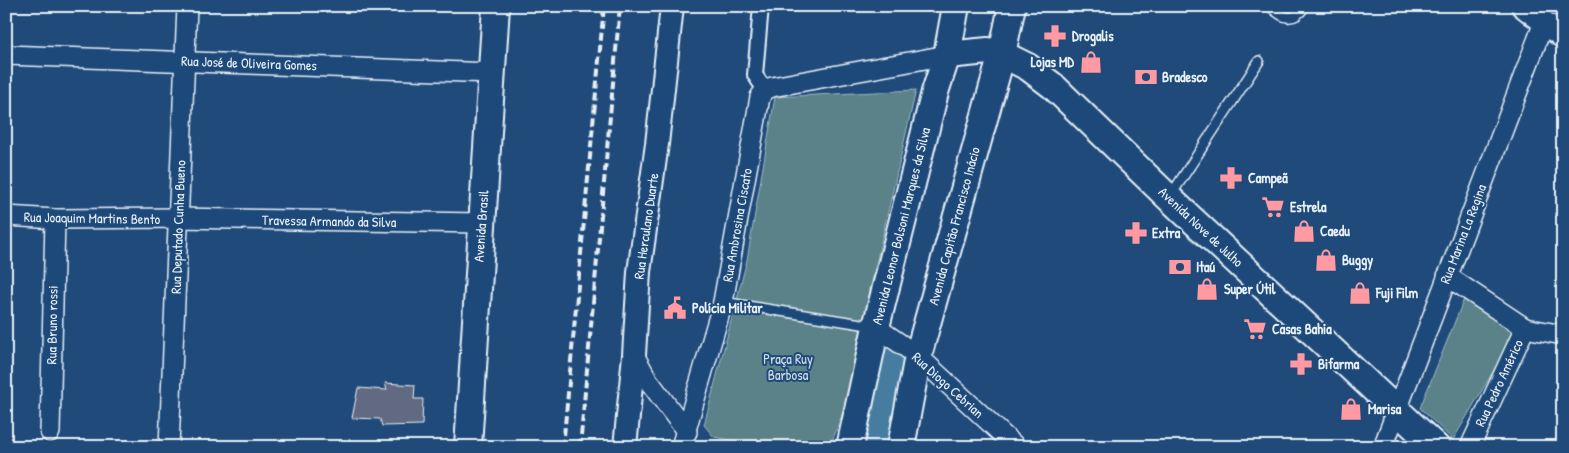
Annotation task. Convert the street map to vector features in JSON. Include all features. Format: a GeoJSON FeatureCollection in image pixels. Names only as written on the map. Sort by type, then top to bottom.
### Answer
{"type":"FeatureCollection","features":[{"type":"Feature","properties":{"kind":"main road","name":"Avenida Brasil"},"geometry":{"type":"LineString","coordinates":[[468,447],[496,6]]}},
{"type":"Feature","properties":{"kind":"main road","name":"Avenida Leonor Bolsoni Marques da Silva"},"geometry":{"type":"LineString","coordinates":[[850,447],[876,327],[946,55],[956,6]]}},
{"type":"Feature","properties":{"kind":"main road","name":"Avenida Capitão Francisco Inácio"},"geometry":{"type":"LineString","coordinates":[[901,447],[918,356],[1002,54],[1012,6]]}},
{"type":"Feature","properties":{"kind":"main road","name":"Avenida Nove de Julho"},"geometry":{"type":"LineString","coordinates":[[946,55],[988,51],[1002,54],[1028,67],[1053,86],[1169,198],[1436,447]]}},
{"type":"Feature","properties":{"kind":"street","name":"Rua Deputado Cunha Bueno"},"geometry":{"type":"LineString","coordinates":[[169,447],[187,6]]}},
{"type":"Feature","properties":{"kind":"street","name":"Rua Herculano Duarte"},"geometry":{"type":"LineString","coordinates":[[625,447],[634,355],[639,272],[657,144],[672,6]]}},
{"type":"Feature","properties":{"kind":"street"},"geometry":{"type":"LineString","coordinates":[[761,6],[760,83],[772,87],[946,55]]}},
{"type":"Feature","properties":{"kind":"street"},"geometry":{"type":"LineString","coordinates":[[1523,6],[1563,37]]}},
{"type":"Feature","properties":{"kind":"street","name":"Rua Marina La Regina"},"geometry":{"type":"LineString","coordinates":[[1383,447],[1544,22]]}},
{"type":"Feature","properties":{"kind":"street","name":"Rua José de Oliveira Gomes"},"geometry":{"type":"LineString","coordinates":[[6,55],[185,60],[492,73]]}},
{"type":"Feature","properties":{"kind":"street","name":"Rua Ambrosina Ciscato"},"geometry":{"type":"LineString","coordinates":[[684,439],[724,302],[760,97],[760,83]]}},
{"type":"Feature","properties":{"kind":"street","name":"Rua Joaquim Martins Bento"},"geometry":{"type":"LineString","coordinates":[[6,216],[55,219],[178,218]]}},
{"type":"Feature","properties":{"kind":"street","name":"Travessa Armando da Silva"},"geometry":{"type":"LineString","coordinates":[[178,218],[481,224]]}},
{"type":"Feature","properties":{"kind":"street","name":"Rua Bruno rossi"},"geometry":{"type":"LineString","coordinates":[[50,432],[55,219]]}},
{"type":"Feature","properties":{"kind":"street"},"geometry":{"type":"LineString","coordinates":[[1447,276],[1525,328]]}},
{"type":"Feature","properties":{"kind":"street","name":"Rua Diogo Cebrian"},"geometry":{"type":"LineString","coordinates":[[876,327],[918,356],[1016,447]]}},
{"type":"Feature","properties":{"kind":"street","name":"Rua Pedro Américo"},"geometry":{"type":"LineString","coordinates":[[1470,447],[1525,328],[1563,335]]}},
{"type":"Feature","properties":{"kind":"street"},"geometry":{"type":"LineString","coordinates":[[634,355],[684,439]]}},
{"type":"Feature","properties":{"kind":"lane"},"geometry":{"type":"LineString","coordinates":[[1270,6],[1285,18],[1292,19],[1300,14],[1305,6]]}},
{"type":"Feature","properties":{"kind":"lane"},"geometry":{"type":"LineString","coordinates":[[1169,198],[1259,61]]}},
{"type":"Feature","properties":{"kind":"lane"},"geometry":{"type":"LineString","coordinates":[[724,302],[876,327]]}},
{"type":"Feature","properties":{"kind":"green space","name":"Praça Ruy Barbosa"},"geometry":{"type":"Polygon","coordinates":[[[916,90],[870,290],[853,386],[830,447],[769,447],[714,437],[704,425],[747,260],[775,97],[916,90]]]}},
{"type":"Feature","properties":{"kind":"green space"},"geometry":{"type":"Polygon","coordinates":[[[1464,299],[1515,334],[1453,440],[1420,408],[1464,299]]]}},
{"type":"Feature","properties":{"kind":"building"},"geometry":{"type":"Polygon","coordinates":[[[385,383],[415,385],[414,399],[423,399],[422,425],[382,426],[380,419],[352,418],[358,388],[387,390],[385,383]]]}},
{"type":"Feature","properties":{"kind":"waterway"},"geometry":{"type":"LineString","coordinates":[[883,447],[900,356]]}},
{"type":"Feature","properties":{"kind":"railway"},"geometry":{"type":"LineString","coordinates":[[563,447],[604,6]]}},
{"type":"Feature","properties":{"kind":"railway"},"geometry":{"type":"LineString","coordinates":[[580,447],[620,6]]}},
{"type":"Feature","properties":{"kind":"place","name":"Drogalis"},"geometry":{"type":"Point","coordinates":[1055,36]}},
{"type":"Feature","properties":{"kind":"place","name":"Lojas MD"},"geometry":{"type":"Point","coordinates":[1091,62]}},
{"type":"Feature","properties":{"kind":"place","name":"Bradesco"},"geometry":{"type":"Point","coordinates":[1146,77]}},
{"type":"Feature","properties":{"kind":"place","name":"Campeã"},"geometry":{"type":"Point","coordinates":[1231,178]}},
{"type":"Feature","properties":{"kind":"place","name":"Estrela"},"geometry":{"type":"Point","coordinates":[1273,207]}},
{"type":"Feature","properties":{"kind":"place","name":"Caedu"},"geometry":{"type":"Point","coordinates":[1304,231]}},
{"type":"Feature","properties":{"kind":"place","name":"Extra"},"geometry":{"type":"Point","coordinates":[1136,233]}},
{"type":"Feature","properties":{"kind":"place","name":"Buggy"},"geometry":{"type":"Point","coordinates":[1326,260]}},
{"type":"Feature","properties":{"kind":"place","name":"Itaú"},"geometry":{"type":"Point","coordinates":[1180,267]}},
{"type":"Feature","properties":{"kind":"place","name":"Super Útil"},"geometry":{"type":"Point","coordinates":[1207,289]}},
{"type":"Feature","properties":{"kind":"place","name":"Fuji Film"},"geometry":{"type":"Point","coordinates":[1360,293]}},
{"type":"Feature","properties":{"kind":"place","name":"Polícia Militar"},"geometry":{"type":"Point","coordinates":[675,308]}},
{"type":"Feature","properties":{"kind":"place","name":"Casas Bahia"},"geometry":{"type":"Point","coordinates":[1255,329]}},
{"type":"Feature","properties":{"kind":"place","name":"Bifarma"},"geometry":{"type":"Point","coordinates":[1301,364]}},
{"type":"Feature","properties":{"kind":"place","name":"Marisa"},"geometry":{"type":"Point","coordinates":[1351,409]}}]}
